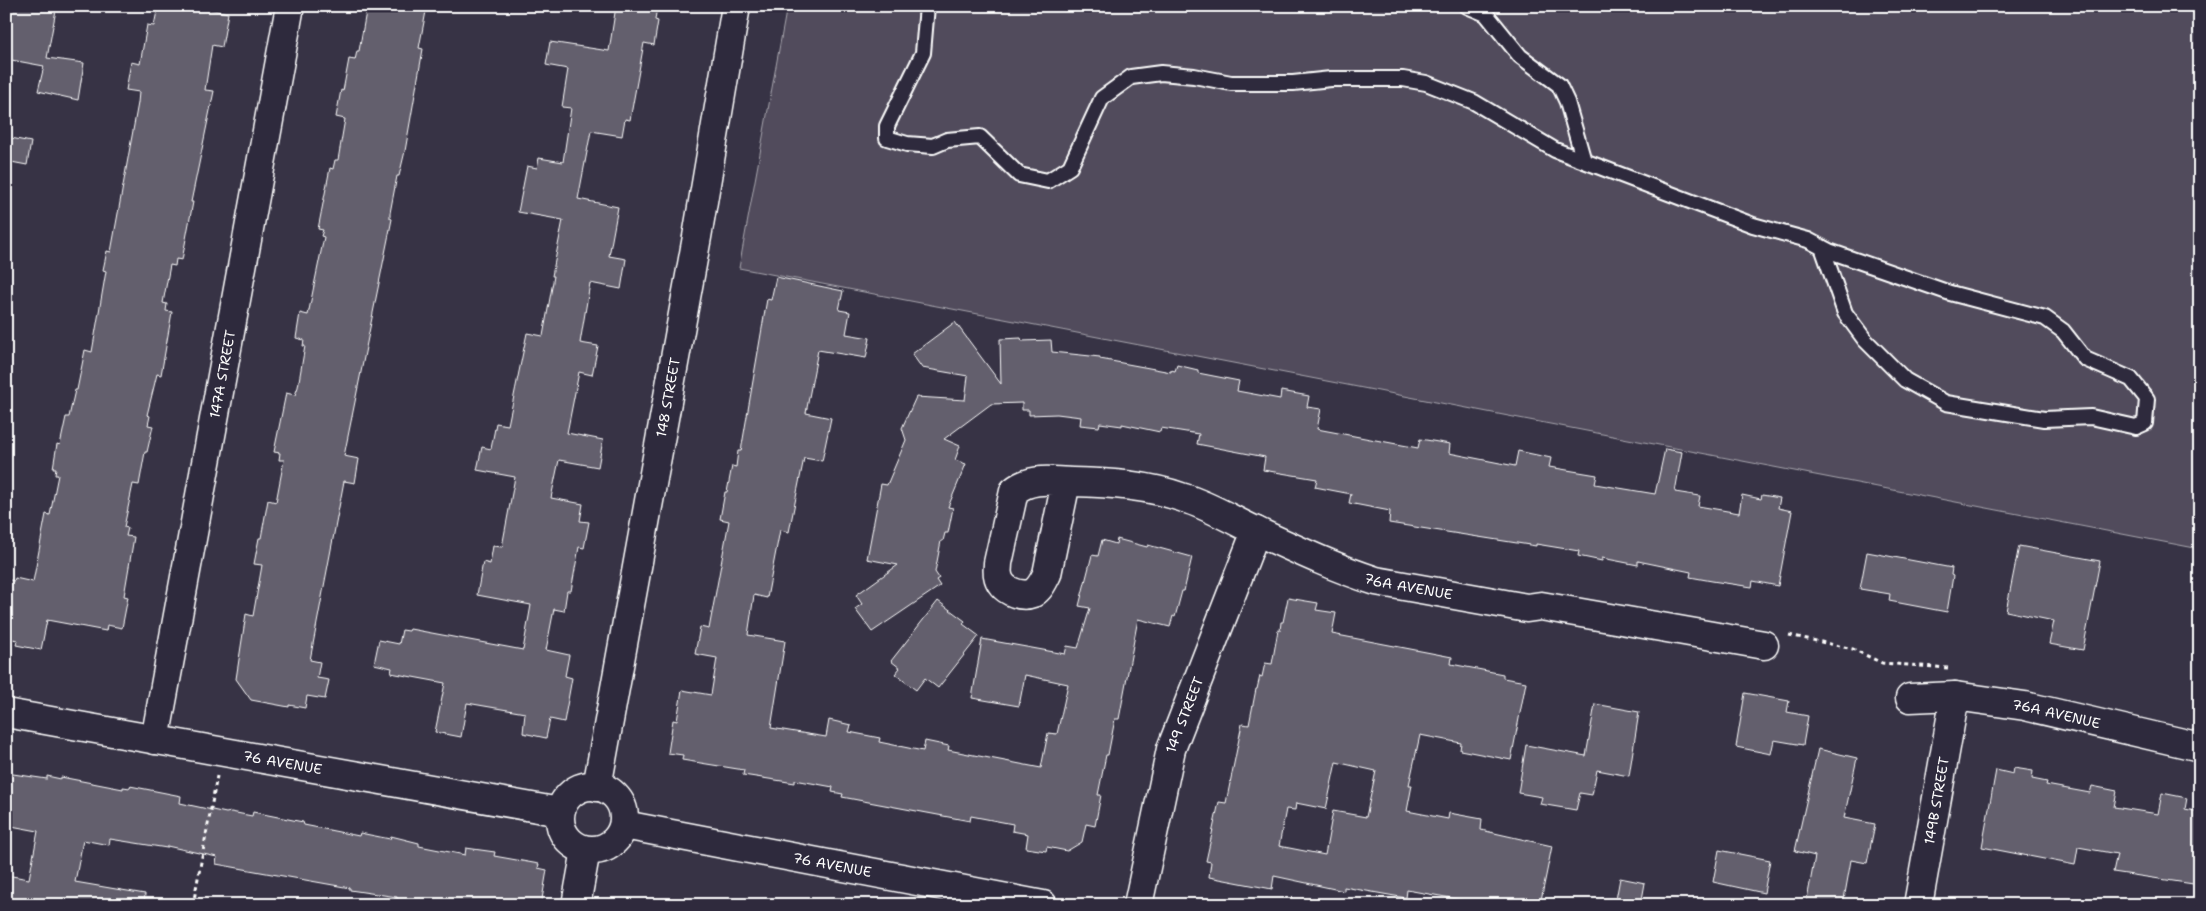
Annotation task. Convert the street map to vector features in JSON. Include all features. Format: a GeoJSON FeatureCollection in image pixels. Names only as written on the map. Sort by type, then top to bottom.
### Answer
{"type":"FeatureCollection","features":[{"type":"Feature","properties":{"kind":"street","name":"147A STREET"},"geometry":{"type":"LineString","coordinates":[[155,740],[290,6]]}},
{"type":"Feature","properties":{"kind":"street","name":"148 STREET"},"geometry":{"type":"LineString","coordinates":[[597,786],[697,237],[736,6]]}},
{"type":"Feature","properties":{"kind":"street","name":"76A AVENUE"},"geometry":{"type":"LineString","coordinates":[[1066,482],[1130,485],[1159,490],[1208,507],[1256,531],[1352,573],[1376,581],[1527,608],[1541,606],[1772,639]]}},
{"type":"Feature","properties":{"kind":"street","name":"149 STREET"},"geometry":{"type":"LineString","coordinates":[[1138,905],[1170,749],[1256,531]]}},
{"type":"Feature","properties":{"kind":"street","name":"76A AVENUE"},"geometry":{"type":"LineString","coordinates":[[1910,698],[1955,696],[2026,706],[2200,747]]}},
{"type":"Feature","properties":{"kind":"street","name":"149B STREET"},"geometry":{"type":"LineString","coordinates":[[1918,905],[1955,696]]}},
{"type":"Feature","properties":{"kind":"street","name":"76 AVENUE"},"geometry":{"type":"LineString","coordinates":[[6,713],[560,812]]}},
{"type":"Feature","properties":{"kind":"street"},"geometry":{"type":"LineString","coordinates":[[597,786],[609,791],[618,800],[624,812],[624,825],[620,834],[605,848],[586,850],[574,845],[565,836],[560,824],[560,812],[565,800],[574,792],[584,787],[597,786]]}},
{"type":"Feature","properties":{"kind":"street","name":"76 AVENUE"},"geometry":{"type":"LineString","coordinates":[[624,825],[1043,905]]}},
{"type":"Feature","properties":{"kind":"street"},"geometry":{"type":"LineString","coordinates":[[576,905],[586,850]]}},
{"type":"Feature","properties":{"kind":"lane"},"geometry":{"type":"LineString","coordinates":[[927,6],[923,53],[887,126],[887,138],[907,144],[932,146],[946,140],[980,137],[1019,175],[1048,181],[1070,167],[1102,98],[1131,77],[1161,73],[1231,83],[1403,79],[1426,84],[1474,102],[1556,150],[1583,158],[1753,225],[1808,240],[1822,247],[1950,293],[2045,318],[2063,331],[2085,359],[2131,379],[2147,399],[2145,423],[2136,428],[2091,417],[2044,419],[1946,403],[1905,380],[1865,340],[1845,313],[1822,247]]}},
{"type":"Feature","properties":{"kind":"lane"},"geometry":{"type":"LineString","coordinates":[[1467,6],[1486,14],[1520,56],[1558,85],[1568,102],[1583,158]]}},
{"type":"Feature","properties":{"kind":"path"},"geometry":{"type":"LineString","coordinates":[[1772,639],[1853,649],[1882,663],[1949,668]]}},
{"type":"Feature","properties":{"kind":"path"},"geometry":{"type":"LineString","coordinates":[[193,905],[217,773]]}},
{"type":"Feature","properties":{"kind":"shaded area"},"geometry":{"type":"Polygon","coordinates":[[[787,6],[2200,6],[2200,549],[739,268],[787,6]]]}},
{"type":"Feature","properties":{"kind":"building"},"geometry":{"type":"Polygon","coordinates":[[[6,6],[36,6],[56,10],[47,58],[84,63],[78,100],[38,91],[44,66],[6,59],[6,6]]]}},
{"type":"Feature","properties":{"kind":"building"},"geometry":{"type":"Polygon","coordinates":[[[158,6],[194,6],[228,13],[222,47],[212,45],[205,90],[214,91],[191,202],[193,202],[182,260],[176,259],[175,266],[170,265],[163,303],[167,304],[166,311],[172,312],[161,375],[157,374],[147,415],[150,416],[148,425],[153,426],[147,452],[145,452],[139,485],[133,484],[124,527],[128,528],[126,536],[134,537],[124,596],[128,597],[122,628],[107,625],[106,631],[47,620],[41,650],[16,645],[18,640],[6,638],[6,579],[14,581],[15,578],[33,582],[46,514],[50,515],[58,475],[55,475],[56,468],[53,468],[57,444],[60,445],[66,417],[69,417],[75,390],[77,390],[85,350],[92,352],[106,271],[103,270],[107,251],[111,252],[138,103],[139,92],[126,90],[131,62],[140,64],[147,25],[154,26],[158,6]]]}},
{"type":"Feature","properties":{"kind":"building"},"geometry":{"type":"Polygon","coordinates":[[[367,6],[427,6],[419,48],[423,49],[405,151],[399,176],[397,176],[390,213],[390,218],[392,219],[344,456],[359,459],[355,483],[344,481],[310,660],[320,662],[317,678],[329,680],[325,699],[307,696],[305,708],[289,705],[289,707],[251,700],[236,679],[246,614],[253,616],[262,565],[254,564],[259,538],[261,538],[268,500],[276,502],[284,460],[279,460],[280,453],[274,452],[286,393],[295,395],[298,387],[305,346],[303,346],[304,340],[296,338],[300,313],[308,315],[324,237],[321,236],[323,230],[318,229],[330,168],[333,169],[335,160],[338,160],[345,119],[336,117],[341,90],[343,91],[349,59],[355,60],[357,51],[359,51],[367,6]]]}},
{"type":"Feature","properties":{"kind":"building"},"geometry":{"type":"Polygon","coordinates":[[[616,6],[657,6],[655,20],[658,21],[654,45],[644,43],[630,120],[625,119],[622,136],[591,131],[578,199],[618,207],[609,256],[626,259],[621,289],[590,283],[580,343],[598,346],[592,375],[579,372],[567,433],[603,440],[598,467],[559,460],[551,498],[583,504],[580,521],[589,522],[584,548],[579,547],[571,591],[567,591],[564,611],[554,609],[546,650],[569,655],[565,676],[572,678],[564,722],[550,719],[546,738],[523,733],[525,713],[467,703],[461,737],[435,732],[445,683],[391,673],[392,668],[374,664],[379,640],[399,644],[402,630],[409,631],[410,629],[523,650],[531,605],[477,595],[483,562],[490,564],[493,546],[502,547],[515,477],[477,470],[482,447],[491,449],[496,423],[508,425],[527,333],[543,336],[554,276],[552,276],[563,220],[518,212],[527,166],[537,168],[539,158],[563,162],[571,108],[562,107],[568,69],[546,65],[550,42],[609,51],[616,6]]]}},
{"type":"Feature","properties":{"kind":"building"},"geometry":{"type":"Polygon","coordinates":[[[6,137],[31,142],[27,165],[6,161],[6,137]]]}},
{"type":"Feature","properties":{"kind":"building"},"geometry":{"type":"Polygon","coordinates":[[[776,277],[843,291],[839,310],[850,312],[846,334],[870,338],[866,358],[818,350],[806,413],[831,418],[822,461],[804,458],[789,532],[780,530],[767,598],[754,595],[748,635],[785,641],[771,728],[826,737],[829,720],[851,725],[849,732],[880,738],[879,742],[923,751],[925,741],[949,746],[948,750],[1041,768],[1048,733],[1057,734],[1068,684],[1025,675],[1019,706],[972,698],[982,639],[1065,654],[1067,646],[1078,648],[1090,608],[1079,606],[1092,555],[1098,556],[1102,540],[1116,544],[1117,539],[1192,557],[1184,591],[1182,591],[1175,617],[1173,616],[1170,627],[1138,619],[1119,719],[1115,719],[1108,755],[1106,755],[1098,795],[1101,795],[1095,826],[1086,824],[1082,842],[1067,851],[1047,847],[1046,851],[1026,848],[1028,834],[1012,831],[1013,824],[971,816],[970,821],[842,797],[843,794],[832,792],[833,787],[795,780],[795,783],[743,775],[744,770],[682,760],[683,755],[668,753],[673,720],[677,721],[682,690],[711,695],[717,658],[695,654],[700,627],[709,629],[729,521],[720,519],[725,492],[727,492],[732,466],[736,467],[738,451],[741,451],[767,299],[771,300],[776,277]]]}},
{"type":"Feature","properties":{"kind":"building"},"geometry":{"type":"Polygon","coordinates":[[[955,322],[1001,384],[1000,339],[1021,338],[1022,341],[1051,340],[1052,352],[1100,357],[1100,359],[1171,372],[1171,370],[1175,371],[1177,365],[1198,370],[1198,373],[1239,381],[1237,391],[1280,399],[1281,391],[1309,396],[1307,407],[1321,409],[1317,429],[1418,448],[1420,439],[1450,444],[1449,453],[1515,466],[1518,451],[1551,458],[1549,467],[1597,475],[1595,484],[1655,494],[1665,449],[1682,452],[1675,492],[1700,496],[1698,506],[1739,513],[1742,495],[1761,499],[1762,495],[1780,498],[1778,508],[1792,511],[1778,586],[1753,581],[1752,587],[1712,581],[1690,577],[1691,572],[1638,561],[1638,565],[1602,558],[1602,561],[1578,556],[1579,551],[1389,523],[1390,511],[1349,503],[1351,494],[1315,487],[1317,479],[1263,470],[1265,457],[1197,444],[1199,434],[1161,428],[1160,432],[1122,424],[1122,426],[1100,423],[1099,427],[1080,425],[1081,417],[1057,414],[1029,415],[1029,410],[1022,410],[1022,403],[991,404],[944,439],[960,446],[955,460],[966,464],[948,507],[953,508],[948,533],[945,533],[943,541],[941,541],[935,572],[939,578],[936,580],[940,586],[872,632],[855,609],[862,604],[856,595],[898,565],[867,559],[881,484],[887,485],[906,440],[902,428],[916,397],[965,400],[968,376],[922,368],[912,354],[955,322]]]}},
{"type":"Feature","properties":{"kind":"building"},"geometry":{"type":"Polygon","coordinates":[[[2019,546],[2100,561],[2083,650],[2049,644],[2054,621],[2006,611],[2019,546]]]}},
{"type":"Feature","properties":{"kind":"building"},"geometry":{"type":"Polygon","coordinates":[[[1867,552],[1952,568],[1951,575],[1953,576],[1947,612],[1889,601],[1890,594],[1860,589],[1867,552]]]}},
{"type":"Feature","properties":{"kind":"building"},"geometry":{"type":"Polygon","coordinates":[[[1288,598],[1318,603],[1316,610],[1336,613],[1332,634],[1452,657],[1451,664],[1503,674],[1503,678],[1526,682],[1511,760],[1460,750],[1461,743],[1420,735],[1409,785],[1412,785],[1407,811],[1448,819],[1449,813],[1482,819],[1481,830],[1552,846],[1540,905],[1461,905],[1462,900],[1407,890],[1406,898],[1344,887],[1344,891],[1274,876],[1272,889],[1209,877],[1211,862],[1206,861],[1219,802],[1226,803],[1242,724],[1249,725],[1260,676],[1262,677],[1265,663],[1272,664],[1278,630],[1280,631],[1281,622],[1283,622],[1288,598]],[[1336,762],[1326,809],[1296,803],[1295,810],[1286,809],[1279,846],[1325,855],[1333,811],[1366,817],[1376,771],[1336,762]]]}},
{"type":"Feature","properties":{"kind":"building"},"geometry":{"type":"Polygon","coordinates":[[[938,601],[965,621],[963,624],[979,636],[938,688],[925,678],[916,690],[895,674],[900,668],[891,661],[938,601]]]}},
{"type":"Feature","properties":{"kind":"building"},"geometry":{"type":"Polygon","coordinates":[[[1745,693],[1789,701],[1787,712],[1808,716],[1803,745],[1774,740],[1771,754],[1736,747],[1745,693]]]}},
{"type":"Feature","properties":{"kind":"building"},"geometry":{"type":"Polygon","coordinates":[[[1595,704],[1639,712],[1629,776],[1597,770],[1592,795],[1580,793],[1576,810],[1540,804],[1542,797],[1518,793],[1526,745],[1586,756],[1595,704]]]}},
{"type":"Feature","properties":{"kind":"building"},"geometry":{"type":"Polygon","coordinates":[[[1818,749],[1857,758],[1844,818],[1875,824],[1867,863],[1851,860],[1843,905],[1806,905],[1815,856],[1795,851],[1818,749]]]}},
{"type":"Feature","properties":{"kind":"building"},"geometry":{"type":"Polygon","coordinates":[[[2014,768],[2033,771],[2032,779],[2047,782],[2046,785],[2090,793],[2092,786],[2117,791],[2114,807],[2158,814],[2162,793],[2187,798],[2185,809],[2200,812],[2200,885],[2113,872],[2117,854],[2078,847],[2075,865],[1982,847],[1996,770],[2013,774],[2014,768]]]}},
{"type":"Feature","properties":{"kind":"building"},"geometry":{"type":"Polygon","coordinates":[[[6,773],[47,779],[47,776],[61,779],[61,777],[123,789],[123,787],[130,788],[130,786],[181,796],[180,803],[226,813],[231,812],[252,816],[253,812],[359,836],[360,833],[390,839],[391,836],[419,843],[419,846],[465,855],[466,848],[495,852],[494,856],[539,864],[538,868],[547,870],[541,905],[437,905],[397,899],[397,897],[350,890],[350,888],[216,864],[217,857],[167,846],[167,848],[110,839],[109,845],[83,840],[75,882],[145,894],[144,905],[6,905],[6,875],[29,879],[38,831],[6,825],[6,773]]]}},
{"type":"Feature","properties":{"kind":"building"},"geometry":{"type":"Polygon","coordinates":[[[1719,850],[1770,860],[1764,893],[1713,882],[1719,850]]]}},
{"type":"Feature","properties":{"kind":"building"},"geometry":{"type":"Polygon","coordinates":[[[1620,878],[1645,883],[1641,905],[1615,905],[1620,878]]]}}]}
